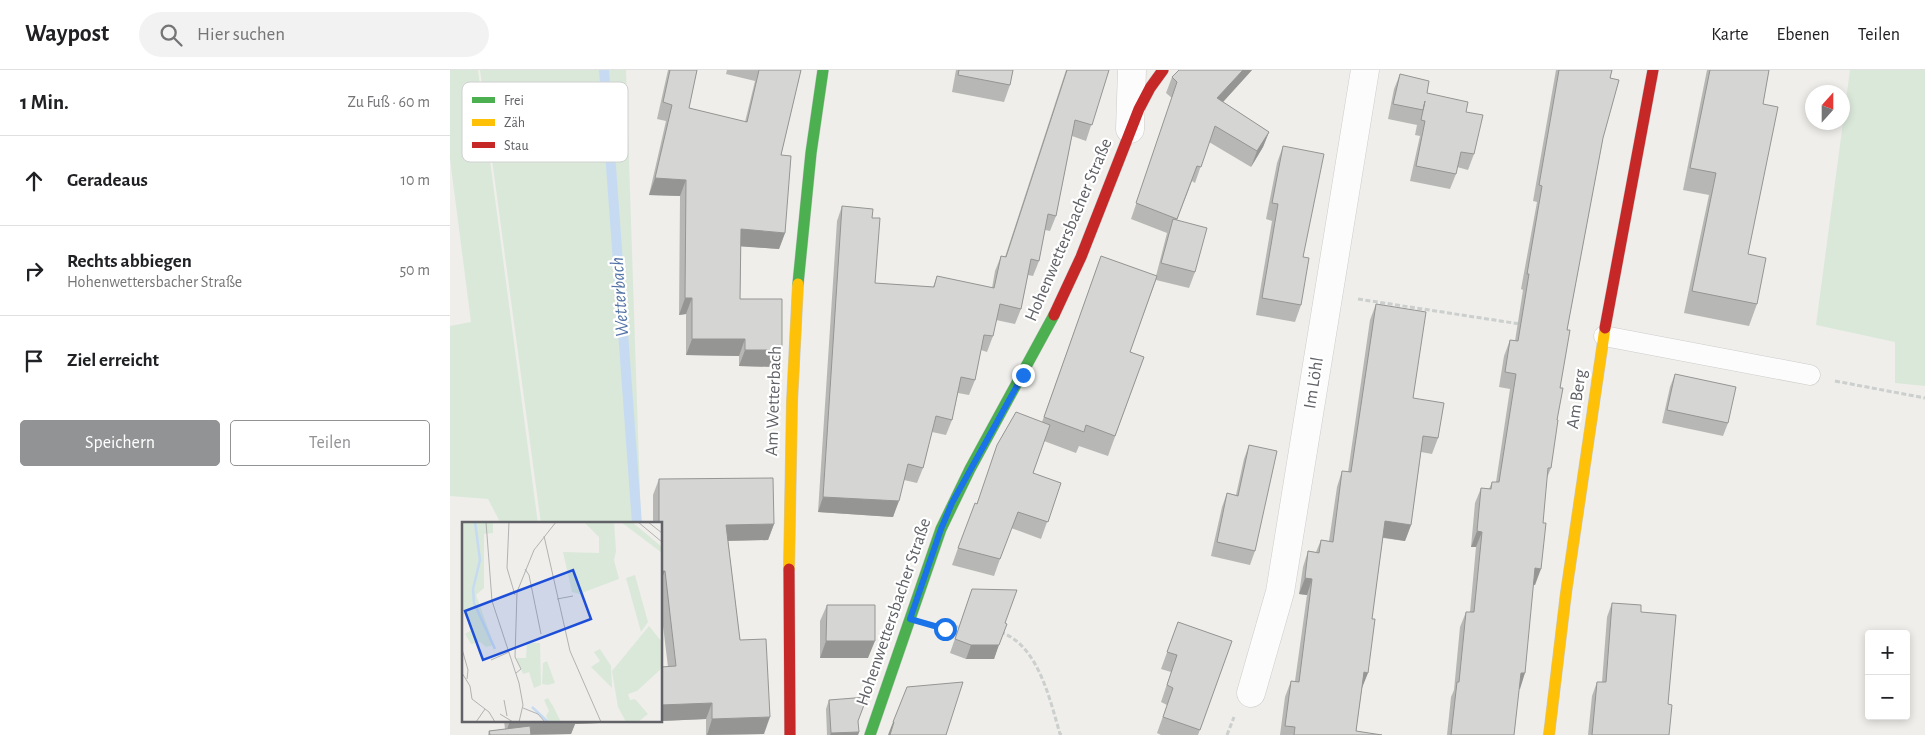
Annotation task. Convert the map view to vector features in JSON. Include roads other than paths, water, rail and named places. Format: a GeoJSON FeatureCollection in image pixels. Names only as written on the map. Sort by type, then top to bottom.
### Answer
{"type":"FeatureCollection","features":[{"type":"Feature","properties":{"kind":"street","name":"Am Wetterbach"},"geometry":{"type":"LineString","coordinates":[[790,735],[788,501],[794,344],[800,243],[812,134],[823,70]]}},
{"type":"Feature","properties":{"kind":"street"},"geometry":{"type":"LineString","coordinates":[[1130,129],[1132,70]]}},
{"type":"Feature","properties":{"kind":"street","name":"Hohenwettersbacher Straße"},"geometry":{"type":"LineString","coordinates":[[870,735],[941,529],[952,503],[1023,375],[1067,290],[1130,129],[1155,78],[1163,70]]}},
{"type":"Feature","properties":{"kind":"street","name":"Im Löhl"},"geometry":{"type":"LineString","coordinates":[[1251,692],[1280,592],[1365,70]]}},
{"type":"Feature","properties":{"kind":"street","name":"Am Berg"},"geometry":{"type":"LineString","coordinates":[[1549,735],[1566,593],[1604,336],[1653,70]]}},
{"type":"Feature","properties":{"kind":"lane"},"geometry":{"type":"LineString","coordinates":[[1604,336],[1810,375]]}},
{"type":"Feature","properties":{"kind":"waterway","name":"Wetterbach"},"geometry":{"type":"LineString","coordinates":[[604,70],[605,82]]}},
{"type":"Feature","properties":{"kind":"waterway","name":"Wetterbach"},"geometry":{"type":"LineString","coordinates":[[611,162],[637,522]]}}]}
